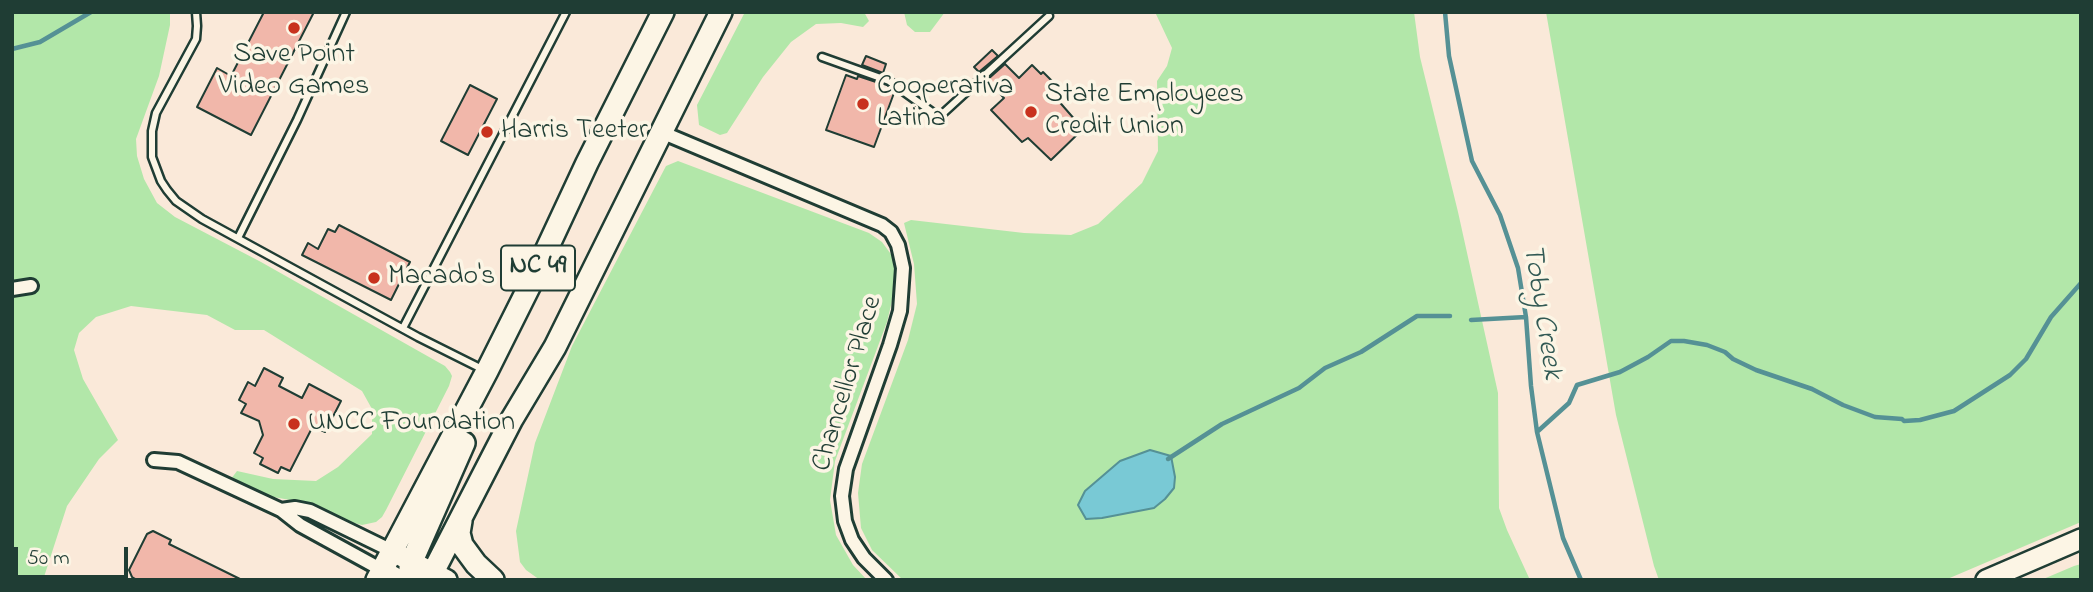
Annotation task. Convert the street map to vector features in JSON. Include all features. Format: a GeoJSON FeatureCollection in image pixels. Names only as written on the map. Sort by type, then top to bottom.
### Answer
{"type":"FeatureCollection","features":[{"type":"Feature","properties":{"kind":"main road","name":"NC 49"},"geometry":{"type":"LineString","coordinates":[[487,371],[663,12]]}},
{"type":"Feature","properties":{"kind":"main road","name":"NC 49"},"geometry":{"type":"LineString","coordinates":[[437,577],[462,516],[512,419],[555,347],[721,12]]}},
{"type":"Feature","properties":{"kind":"main road"},"geometry":{"type":"LineString","coordinates":[[397,572],[476,413],[487,371]]}},
{"type":"Feature","properties":{"kind":"main road"},"geometry":{"type":"LineString","coordinates":[[462,516],[459,533],[462,545],[476,564],[493,580]]}},
{"type":"Feature","properties":{"kind":"street","name":"Chancellor Place"},"geometry":{"type":"LineString","coordinates":[[661,132],[882,225],[891,232],[898,245],[903,268],[900,311],[846,469],[842,496],[845,521],[852,540],[864,558],[886,580]]}},
{"type":"Feature","properties":{"kind":"street"},"geometry":{"type":"LineString","coordinates":[[12,289],[31,286]]}},
{"type":"Feature","properties":{"kind":"street"},"geometry":{"type":"LineString","coordinates":[[154,460],[178,462],[281,510],[300,525],[397,572],[437,577]]}},
{"type":"Feature","properties":{"kind":"street"},"geometry":{"type":"LineString","coordinates":[[281,510],[295,508],[310,511],[397,572]]}},
{"type":"Feature","properties":{"kind":"street"},"geometry":{"type":"LineString","coordinates":[[1986,580],[2081,540]]}},
{"type":"Feature","properties":{"kind":"lane"},"geometry":{"type":"LineString","coordinates":[[195,12],[196,39],[156,113],[152,131],[152,156],[161,181],[176,201],[202,219],[487,371]]}},
{"type":"Feature","properties":{"kind":"lane"},"geometry":{"type":"LineString","coordinates":[[238,238],[297,120],[346,12]]}},
{"type":"Feature","properties":{"kind":"lane"},"geometry":{"type":"LineString","coordinates":[[403,328],[566,12]]}},
{"type":"Feature","properties":{"kind":"lane"},"geometry":{"type":"LineString","coordinates":[[822,57],[889,81],[939,117],[1048,16]]}},
{"type":"Feature","properties":{"kind":"green space"},"geometry":{"type":"Polygon","coordinates":[[[12,12],[170,12],[170,25],[159,76],[136,139],[137,156],[144,179],[157,203],[175,217],[261,262],[445,366],[450,372],[452,376],[449,386],[386,510],[376,522],[362,525],[346,521],[307,503],[262,495],[231,479],[237,471],[273,479],[316,481],[338,467],[372,434],[372,409],[362,391],[264,330],[235,330],[207,315],[131,306],[96,317],[79,333],[74,350],[83,379],[118,440],[99,459],[67,506],[43,580],[12,580],[12,12]]]}},
{"type":"Feature","properties":{"kind":"green space"},"geometry":{"type":"Polygon","coordinates":[[[745,12],[864,12],[869,21],[863,27],[841,23],[816,24],[791,42],[763,77],[727,133],[720,135],[699,125],[697,105],[745,12]]]}},
{"type":"Feature","properties":{"kind":"green space"},"geometry":{"type":"Polygon","coordinates":[[[904,12],[945,12],[930,32],[915,32],[907,25],[904,12]]]}},
{"type":"Feature","properties":{"kind":"green space"},"geometry":{"type":"Polygon","coordinates":[[[1155,12],[1414,12],[1420,57],[1498,393],[1499,508],[1530,580],[903,580],[872,550],[861,528],[858,493],[862,464],[908,340],[917,304],[914,264],[904,223],[911,220],[1024,233],[1071,235],[1098,224],[1142,183],[1158,151],[1157,81],[1167,66],[1172,48],[1155,12]]]}},
{"type":"Feature","properties":{"kind":"green space"},"geometry":{"type":"Polygon","coordinates":[[[1546,12],[2081,12],[2081,522],[1945,580],[1659,580],[1616,415],[1546,12]]]}},
{"type":"Feature","properties":{"kind":"green space"},"geometry":{"type":"Polygon","coordinates":[[[678,161],[869,233],[882,242],[893,257],[897,280],[887,322],[835,461],[830,500],[836,535],[853,565],[867,580],[540,580],[520,562],[516,531],[535,443],[572,346],[666,166],[678,161]]]}},
{"type":"Feature","properties":{"kind":"green space"},"geometry":{"type":"Polygon","coordinates":[[[2081,564],[2081,580],[2041,580],[2074,566],[2081,564]]]}},
{"type":"Feature","properties":{"kind":"water"},"geometry":{"type":"Polygon","coordinates":[[[1150,450],[1171,456],[1174,488],[1165,499],[1154,508],[1086,519],[1078,505],[1085,491],[1120,461],[1150,450]]]}},
{"type":"Feature","properties":{"kind":"building"},"geometry":{"type":"Polygon","coordinates":[[[264,12],[314,12],[251,135],[197,107],[217,68],[231,76],[264,12]]]}},
{"type":"Feature","properties":{"kind":"building"},"geometry":{"type":"Polygon","coordinates":[[[992,50],[998,56],[979,72],[974,67],[992,50]]]}},
{"type":"Feature","properties":{"kind":"building"},"geometry":{"type":"Polygon","coordinates":[[[866,56],[886,64],[883,73],[862,65],[866,56]]]}},
{"type":"Feature","properties":{"kind":"building","name":"State Employees Credit Union"},"geometry":{"type":"Polygon","coordinates":[[[1005,64],[1019,78],[1032,65],[1041,74],[1043,72],[1063,92],[1056,98],[1083,129],[1051,160],[1028,138],[1022,142],[991,110],[1004,98],[987,80],[1005,64]]]}},
{"type":"Feature","properties":{"kind":"building","name":"Cooperativa Latina"},"geometry":{"type":"Polygon","coordinates":[[[846,75],[879,83],[878,87],[894,93],[874,147],[826,130],[846,75]]]}},
{"type":"Feature","properties":{"kind":"building"},"geometry":{"type":"Polygon","coordinates":[[[470,85],[497,99],[468,155],[441,141],[470,85]]]}},
{"type":"Feature","properties":{"kind":"building","name":"Macado's"},"geometry":{"type":"Polygon","coordinates":[[[339,225],[410,262],[391,300],[302,255],[308,243],[318,249],[328,229],[335,232],[339,225]]]}},
{"type":"Feature","properties":{"kind":"building","name":"UNCC Foundation"},"geometry":{"type":"Polygon","coordinates":[[[264,368],[283,378],[279,386],[302,398],[309,384],[341,401],[325,432],[313,426],[290,471],[281,467],[278,473],[260,464],[263,458],[254,453],[263,435],[259,421],[241,413],[246,404],[239,400],[248,382],[255,386],[264,368]]]}},
{"type":"Feature","properties":{"kind":"building"},"geometry":{"type":"Polygon","coordinates":[[[153,531],[171,540],[169,544],[242,580],[137,580],[129,570],[147,534],[153,531]]]}},
{"type":"Feature","properties":{"kind":"waterway"},"geometry":{"type":"LineString","coordinates":[[12,49],[40,42],[91,12]]}},
{"type":"Feature","properties":{"kind":"waterway","name":"Toby Creek"},"geometry":{"type":"LineString","coordinates":[[1445,12],[1449,56],[1472,161],[1500,215],[1518,268],[1526,317],[1537,432],[1563,538],[1581,580]]}},
{"type":"Feature","properties":{"kind":"waterway"},"geometry":{"type":"LineString","coordinates":[[1537,432],[1569,403],[1577,385],[1620,372],[1671,341],[1707,345],[1756,370],[1812,389],[1875,417],[1920,420],[1954,411],[2010,375],[2026,359],[2051,317],[2081,283]]}},
{"type":"Feature","properties":{"kind":"waterway"},"geometry":{"type":"LineString","coordinates":[[1168,459],[1222,424],[1299,388],[1325,368],[1361,352],[1417,316],[1450,316]]}},
{"type":"Feature","properties":{"kind":"waterway"},"geometry":{"type":"LineString","coordinates":[[1471,320],[1526,317]]}},
{"type":"Feature","properties":{"kind":"place","name":"Save Point Video Games"},"geometry":{"type":"Point","coordinates":[294,28]}},
{"type":"Feature","properties":{"kind":"place","name":"Cooperativa Latina"},"geometry":{"type":"Point","coordinates":[863,104]}},
{"type":"Feature","properties":{"kind":"place","name":"State Employees Credit Union"},"geometry":{"type":"Point","coordinates":[1031,112]}},
{"type":"Feature","properties":{"kind":"place","name":"Harris Teeter"},"geometry":{"type":"Point","coordinates":[487,132]}},
{"type":"Feature","properties":{"kind":"place","name":"Macado's"},"geometry":{"type":"Point","coordinates":[374,278]}},
{"type":"Feature","properties":{"kind":"place","name":"UNCC Foundation"},"geometry":{"type":"Point","coordinates":[294,424]}}]}
